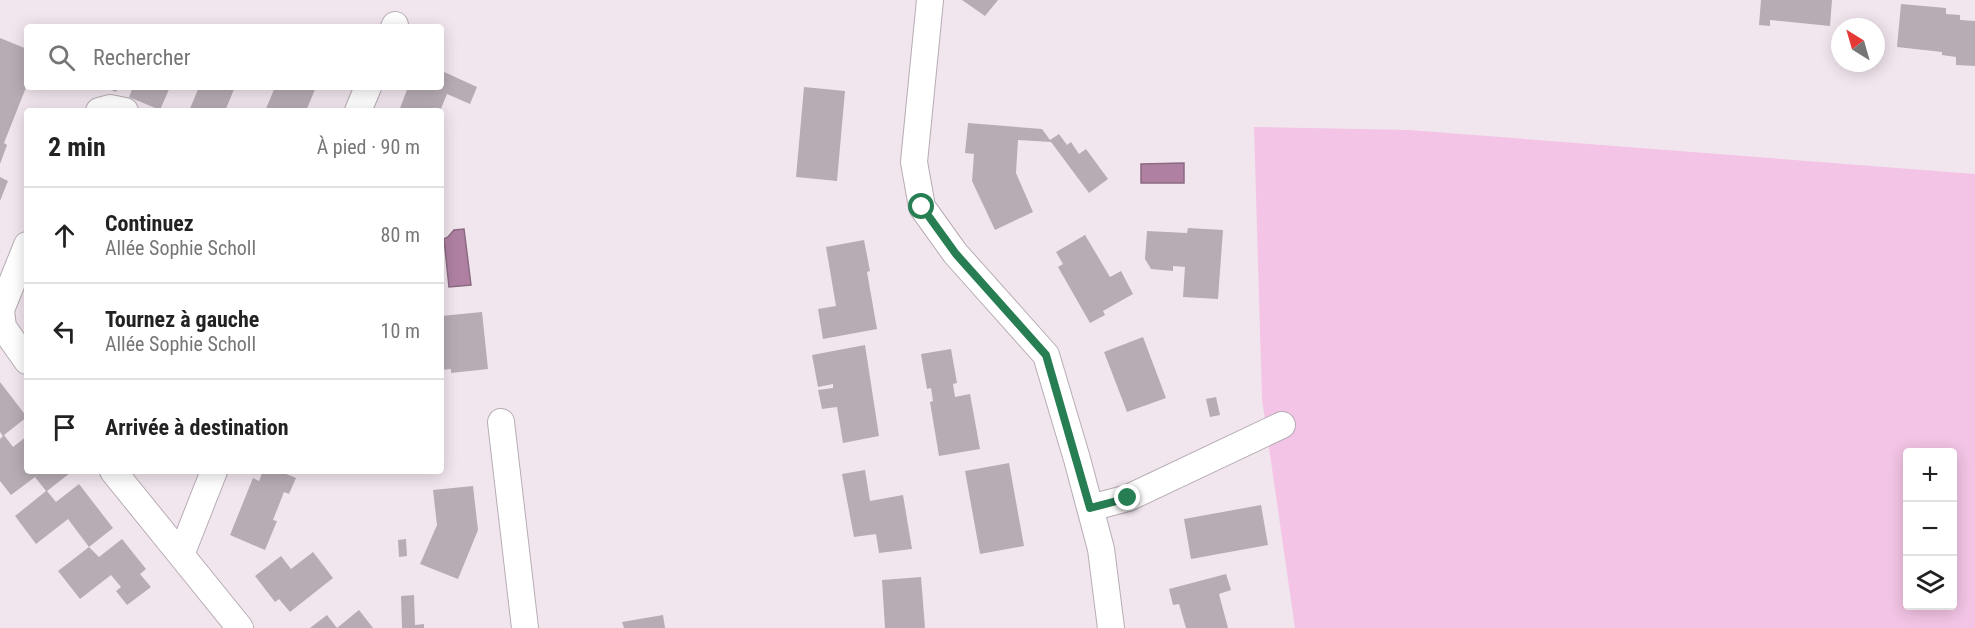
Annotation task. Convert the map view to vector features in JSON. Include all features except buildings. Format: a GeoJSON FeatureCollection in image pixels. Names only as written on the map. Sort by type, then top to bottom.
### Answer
{"type":"FeatureCollection","features":[{"type":"Feature","properties":{"kind":"street"},"geometry":{"type":"LineString","coordinates":[[930,0],[914,162],[922,207],[956,254],[1046,355],[1101,549],[1111,628]]}},
{"type":"Feature","properties":{"kind":"street"},"geometry":{"type":"LineString","coordinates":[[359,108],[367,90]]}},
{"type":"Feature","properties":{"kind":"street"},"geometry":{"type":"LineString","coordinates":[[24,252],[1,310],[3,327],[24,357]]}},
{"type":"Feature","properties":{"kind":"street"},"geometry":{"type":"LineString","coordinates":[[501,422],[525,628]]}},
{"type":"Feature","properties":{"kind":"street"},"geometry":{"type":"LineString","coordinates":[[1090,508],[1128,498],[1281,425]]}},
{"type":"Feature","properties":{"kind":"street"},"geometry":{"type":"LineString","coordinates":[[116,474],[240,628]]}},
{"type":"Feature","properties":{"kind":"street"},"geometry":{"type":"LineString","coordinates":[[181,555],[213,474]]}},
{"type":"Feature","properties":{"kind":"shaded area"},"geometry":{"type":"Polygon","coordinates":[[[1254,127],[1409,130],[1975,174],[1975,628],[1295,628],[1262,399],[1254,127]]]}},
{"type":"Feature","properties":{"kind":"shaded area"},"geometry":{"type":"Polygon","coordinates":[[[1184,163],[1184,183],[1141,183],[1141,164],[1184,163]]]}},
{"type":"Feature","properties":{"kind":"shaded area"},"geometry":{"type":"Polygon","coordinates":[[[464,229],[471,285],[449,287],[444,239],[454,230],[464,229]]]}},
{"type":"Feature","properties":{"kind":"route"},"geometry":{"type":"LineString","coordinates":[[922,207],[956,254],[1046,355],[1090,508],[1128,498]]}}]}
